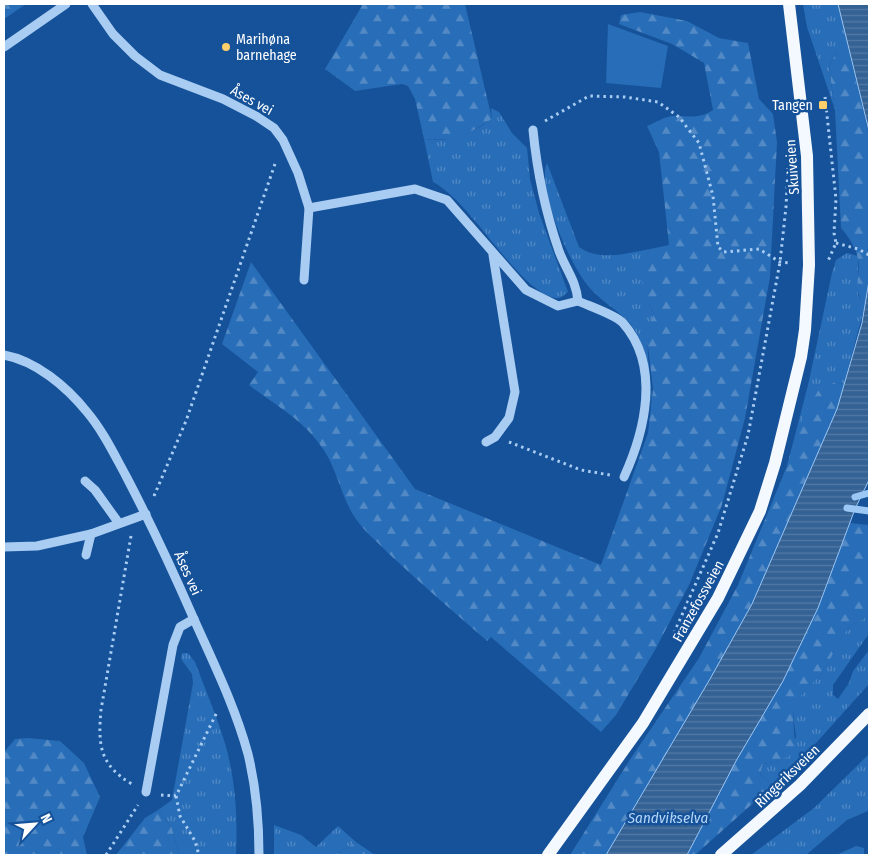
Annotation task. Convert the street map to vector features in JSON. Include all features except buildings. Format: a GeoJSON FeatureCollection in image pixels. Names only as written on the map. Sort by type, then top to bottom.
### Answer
{"type":"FeatureCollection","features":[{"type":"Feature","properties":{"kind":"main road","name":"Skuiveien"},"geometry":{"type":"LineString","coordinates":[[789,4],[807,156],[809,266],[806,330]]}},
{"type":"Feature","properties":{"kind":"main road","name":"Franzefossveien"},"geometry":{"type":"LineString","coordinates":[[548,855],[643,723],[718,598],[738,559],[760,511],[775,463],[806,330]]}},
{"type":"Feature","properties":{"kind":"main road","name":"Ringeriksveien"},"geometry":{"type":"LineString","coordinates":[[721,855],[800,785],[869,714]]}},
{"type":"Feature","properties":{"kind":"street"},"geometry":{"type":"LineString","coordinates":[[4,47],[66,4]]}},
{"type":"Feature","properties":{"kind":"street","name":"Åses vei"},"geometry":{"type":"LineString","coordinates":[[92,4],[113,34],[135,56],[154,70],[256,116],[274,128],[283,140],[298,173],[309,208],[304,280]]}},
{"type":"Feature","properties":{"kind":"street"},"geometry":{"type":"LineString","coordinates":[[533,130],[538,177],[560,252],[576,284],[578,301]]}},
{"type":"Feature","properties":{"kind":"street"},"geometry":{"type":"LineString","coordinates":[[309,208],[415,189],[447,200],[478,234],[493,255],[526,290],[558,306],[578,301],[622,322],[640,352],[646,385],[645,418],[632,459],[624,477]]}},
{"type":"Feature","properties":{"kind":"street"},"geometry":{"type":"LineString","coordinates":[[486,442],[495,436],[509,418],[515,392],[493,255]]}},
{"type":"Feature","properties":{"kind":"street","name":"Åses vei"},"geometry":{"type":"LineString","coordinates":[[4,355],[39,369],[65,388],[87,412],[107,442],[146,514],[231,705],[248,754],[257,800],[259,855]]}},
{"type":"Feature","properties":{"kind":"street"},"geometry":{"type":"LineString","coordinates":[[85,481],[95,490],[118,522]]}},
{"type":"Feature","properties":{"kind":"street"},"geometry":{"type":"LineString","coordinates":[[4,547],[37,546],[91,534],[118,522],[146,514]]}},
{"type":"Feature","properties":{"kind":"street"},"geometry":{"type":"LineString","coordinates":[[86,555],[91,534]]}},
{"type":"Feature","properties":{"kind":"street"},"geometry":{"type":"LineString","coordinates":[[146,792],[173,645],[180,627],[194,619]]}},
{"type":"Feature","properties":{"kind":"path"},"geometry":{"type":"LineString","coordinates":[[533,130],[554,115],[589,96],[625,97],[658,102],[680,117],[699,143],[714,196],[718,248],[724,252],[759,249],[780,262],[796,264]]}},
{"type":"Feature","properties":{"kind":"path"},"geometry":{"type":"LineString","coordinates":[[825,97],[836,199],[834,233],[836,243],[826,263]]}},
{"type":"Feature","properties":{"kind":"path"},"geometry":{"type":"LineString","coordinates":[[176,796],[146,792],[117,775],[103,754],[99,734],[101,710],[129,544],[146,514],[186,421],[283,140]]}},
{"type":"Feature","properties":{"kind":"path"},"geometry":{"type":"LineString","coordinates":[[673,635],[718,533],[748,435],[780,262],[786,207],[788,160]]}},
{"type":"Feature","properties":{"kind":"path"},"geometry":{"type":"LineString","coordinates":[[836,243],[858,249],[869,255]]}},
{"type":"Feature","properties":{"kind":"path"},"geometry":{"type":"LineString","coordinates":[[495,436],[581,470],[624,477]]}},
{"type":"Feature","properties":{"kind":"path"},"geometry":{"type":"LineString","coordinates":[[199,855],[195,841],[180,816],[176,796],[217,711]]}},
{"type":"Feature","properties":{"kind":"path"},"geometry":{"type":"LineString","coordinates":[[106,855],[146,792]]}},
{"type":"Feature","properties":{"kind":"green space"},"geometry":{"type":"Polygon","coordinates":[[[4,4],[26,4],[4,19],[4,4]]]}},
{"type":"Feature","properties":{"kind":"green space"},"geometry":{"type":"Polygon","coordinates":[[[363,4],[465,4],[492,119],[457,140],[424,139],[415,99],[408,86],[402,84],[355,91],[325,69],[363,4]]]}},
{"type":"Feature","properties":{"kind":"green space"},"geometry":{"type":"Polygon","coordinates":[[[803,4],[838,4],[849,51],[837,51],[829,67],[835,110],[807,27],[803,4]]]}},
{"type":"Feature","properties":{"kind":"green space"},"geometry":{"type":"Polygon","coordinates":[[[640,12],[687,21],[719,38],[748,43],[759,99],[773,114],[777,142],[770,277],[745,418],[722,505],[689,585],[655,650],[616,715],[601,732],[491,637],[487,641],[369,535],[348,506],[334,469],[317,441],[300,423],[249,385],[258,372],[222,344],[251,262],[415,489],[601,565],[648,433],[653,389],[647,338],[648,327],[654,314],[646,297],[642,282],[643,267],[650,249],[669,245],[659,152],[647,126],[667,117],[699,116],[713,110],[704,63],[672,44],[619,24],[621,15],[640,12]]]}},
{"type":"Feature","properties":{"kind":"green space"},"geometry":{"type":"Polygon","coordinates":[[[608,24],[668,46],[661,88],[606,83],[608,24]]]}},
{"type":"Feature","properties":{"kind":"green space"},"geometry":{"type":"Polygon","coordinates":[[[837,51],[849,51],[869,135],[869,281],[865,305],[857,286],[859,269],[857,255],[841,228],[835,110],[829,67],[837,51]]]}},
{"type":"Feature","properties":{"kind":"green space"},"geometry":{"type":"Polygon","coordinates":[[[491,108],[499,112],[512,133],[527,148],[530,179],[539,213],[568,292],[561,297],[555,298],[541,292],[526,280],[464,208],[433,182],[424,139],[445,140],[468,134],[492,119],[491,108]]]}},
{"type":"Feature","properties":{"kind":"green space"},"geometry":{"type":"Polygon","coordinates":[[[547,163],[579,247],[587,252],[605,255],[650,249],[644,265],[643,282],[644,290],[654,314],[648,336],[651,407],[645,359],[636,332],[626,319],[589,287],[573,263],[565,246],[546,190],[545,175],[547,163]]]}},
{"type":"Feature","properties":{"kind":"green space"},"geometry":{"type":"Polygon","coordinates":[[[847,253],[858,256],[858,295],[865,305],[844,384],[835,382],[787,466],[808,385],[832,273],[836,260],[847,253]]]}},
{"type":"Feature","properties":{"kind":"green space"},"geometry":{"type":"Polygon","coordinates":[[[835,382],[844,384],[837,409],[752,604],[710,679],[606,855],[570,855],[631,758],[699,658],[738,585],[787,466],[806,411],[818,391],[835,382]]]}},
{"type":"Feature","properties":{"kind":"green space"},"geometry":{"type":"Polygon","coordinates":[[[850,523],[869,525],[869,616],[858,621],[845,632],[824,670],[797,702],[793,718],[795,753],[779,761],[763,764],[760,774],[770,783],[769,789],[695,855],[687,855],[736,761],[783,681],[818,608],[850,523]]]}},
{"type":"Feature","properties":{"kind":"green space"},"geometry":{"type":"Polygon","coordinates":[[[869,616],[868,635],[833,685],[833,695],[838,699],[849,683],[853,671],[869,650],[869,684],[817,742],[769,789],[770,783],[760,774],[763,764],[779,761],[796,737],[794,714],[797,701],[824,670],[844,632],[858,621],[869,616]]]}},
{"type":"Feature","properties":{"kind":"green space"},"geometry":{"type":"Polygon","coordinates":[[[182,653],[188,653],[195,662],[226,748],[235,794],[236,855],[179,855],[172,828],[158,810],[172,800],[193,683],[192,674],[181,659],[182,653]]]}},
{"type":"Feature","properties":{"kind":"green space"},"geometry":{"type":"Polygon","coordinates":[[[28,738],[60,741],[84,763],[100,797],[83,837],[87,855],[4,855],[4,752],[15,739],[28,738]]]}},
{"type":"Feature","properties":{"kind":"green space"},"geometry":{"type":"Polygon","coordinates":[[[869,754],[868,811],[847,820],[806,855],[751,855],[814,808],[869,754]]]}},
{"type":"Feature","properties":{"kind":"green space"},"geometry":{"type":"Polygon","coordinates":[[[158,810],[172,828],[179,855],[116,855],[145,818],[158,810]]]}},
{"type":"Feature","properties":{"kind":"green space"},"geometry":{"type":"Polygon","coordinates":[[[274,825],[301,835],[316,847],[338,826],[356,842],[334,855],[274,855],[274,825]]]}},
{"type":"Feature","properties":{"kind":"green space"},"geometry":{"type":"Polygon","coordinates":[[[356,842],[375,855],[334,855],[356,842]]]}},
{"type":"Feature","properties":{"kind":"green space"},"geometry":{"type":"Polygon","coordinates":[[[856,846],[864,848],[864,855],[836,855],[856,846]]]}},
{"type":"Feature","properties":{"kind":"water"},"geometry":{"type":"Polygon","coordinates":[[[838,4],[869,4],[869,131],[838,4]]]}},
{"type":"Feature","properties":{"kind":"water","name":"Sandvikselva"},"geometry":{"type":"Polygon","coordinates":[[[869,281],[869,480],[855,509],[818,608],[783,681],[736,761],[687,855],[606,855],[752,604],[837,409],[862,323],[869,281]]]}},
{"type":"Feature","properties":{"kind":"waterway"},"geometry":{"type":"LineString","coordinates":[[855,497],[869,493]]}},
{"type":"Feature","properties":{"kind":"waterway"},"geometry":{"type":"LineString","coordinates":[[847,508],[869,511]]}},
{"type":"Feature","properties":{"kind":"place","name":"Marihøna barnehage"},"geometry":{"type":"Point","coordinates":[226,47]}},
{"type":"Feature","properties":{"kind":"place","name":"Tangen"},"geometry":{"type":"Point","coordinates":[823,105]}}]}
